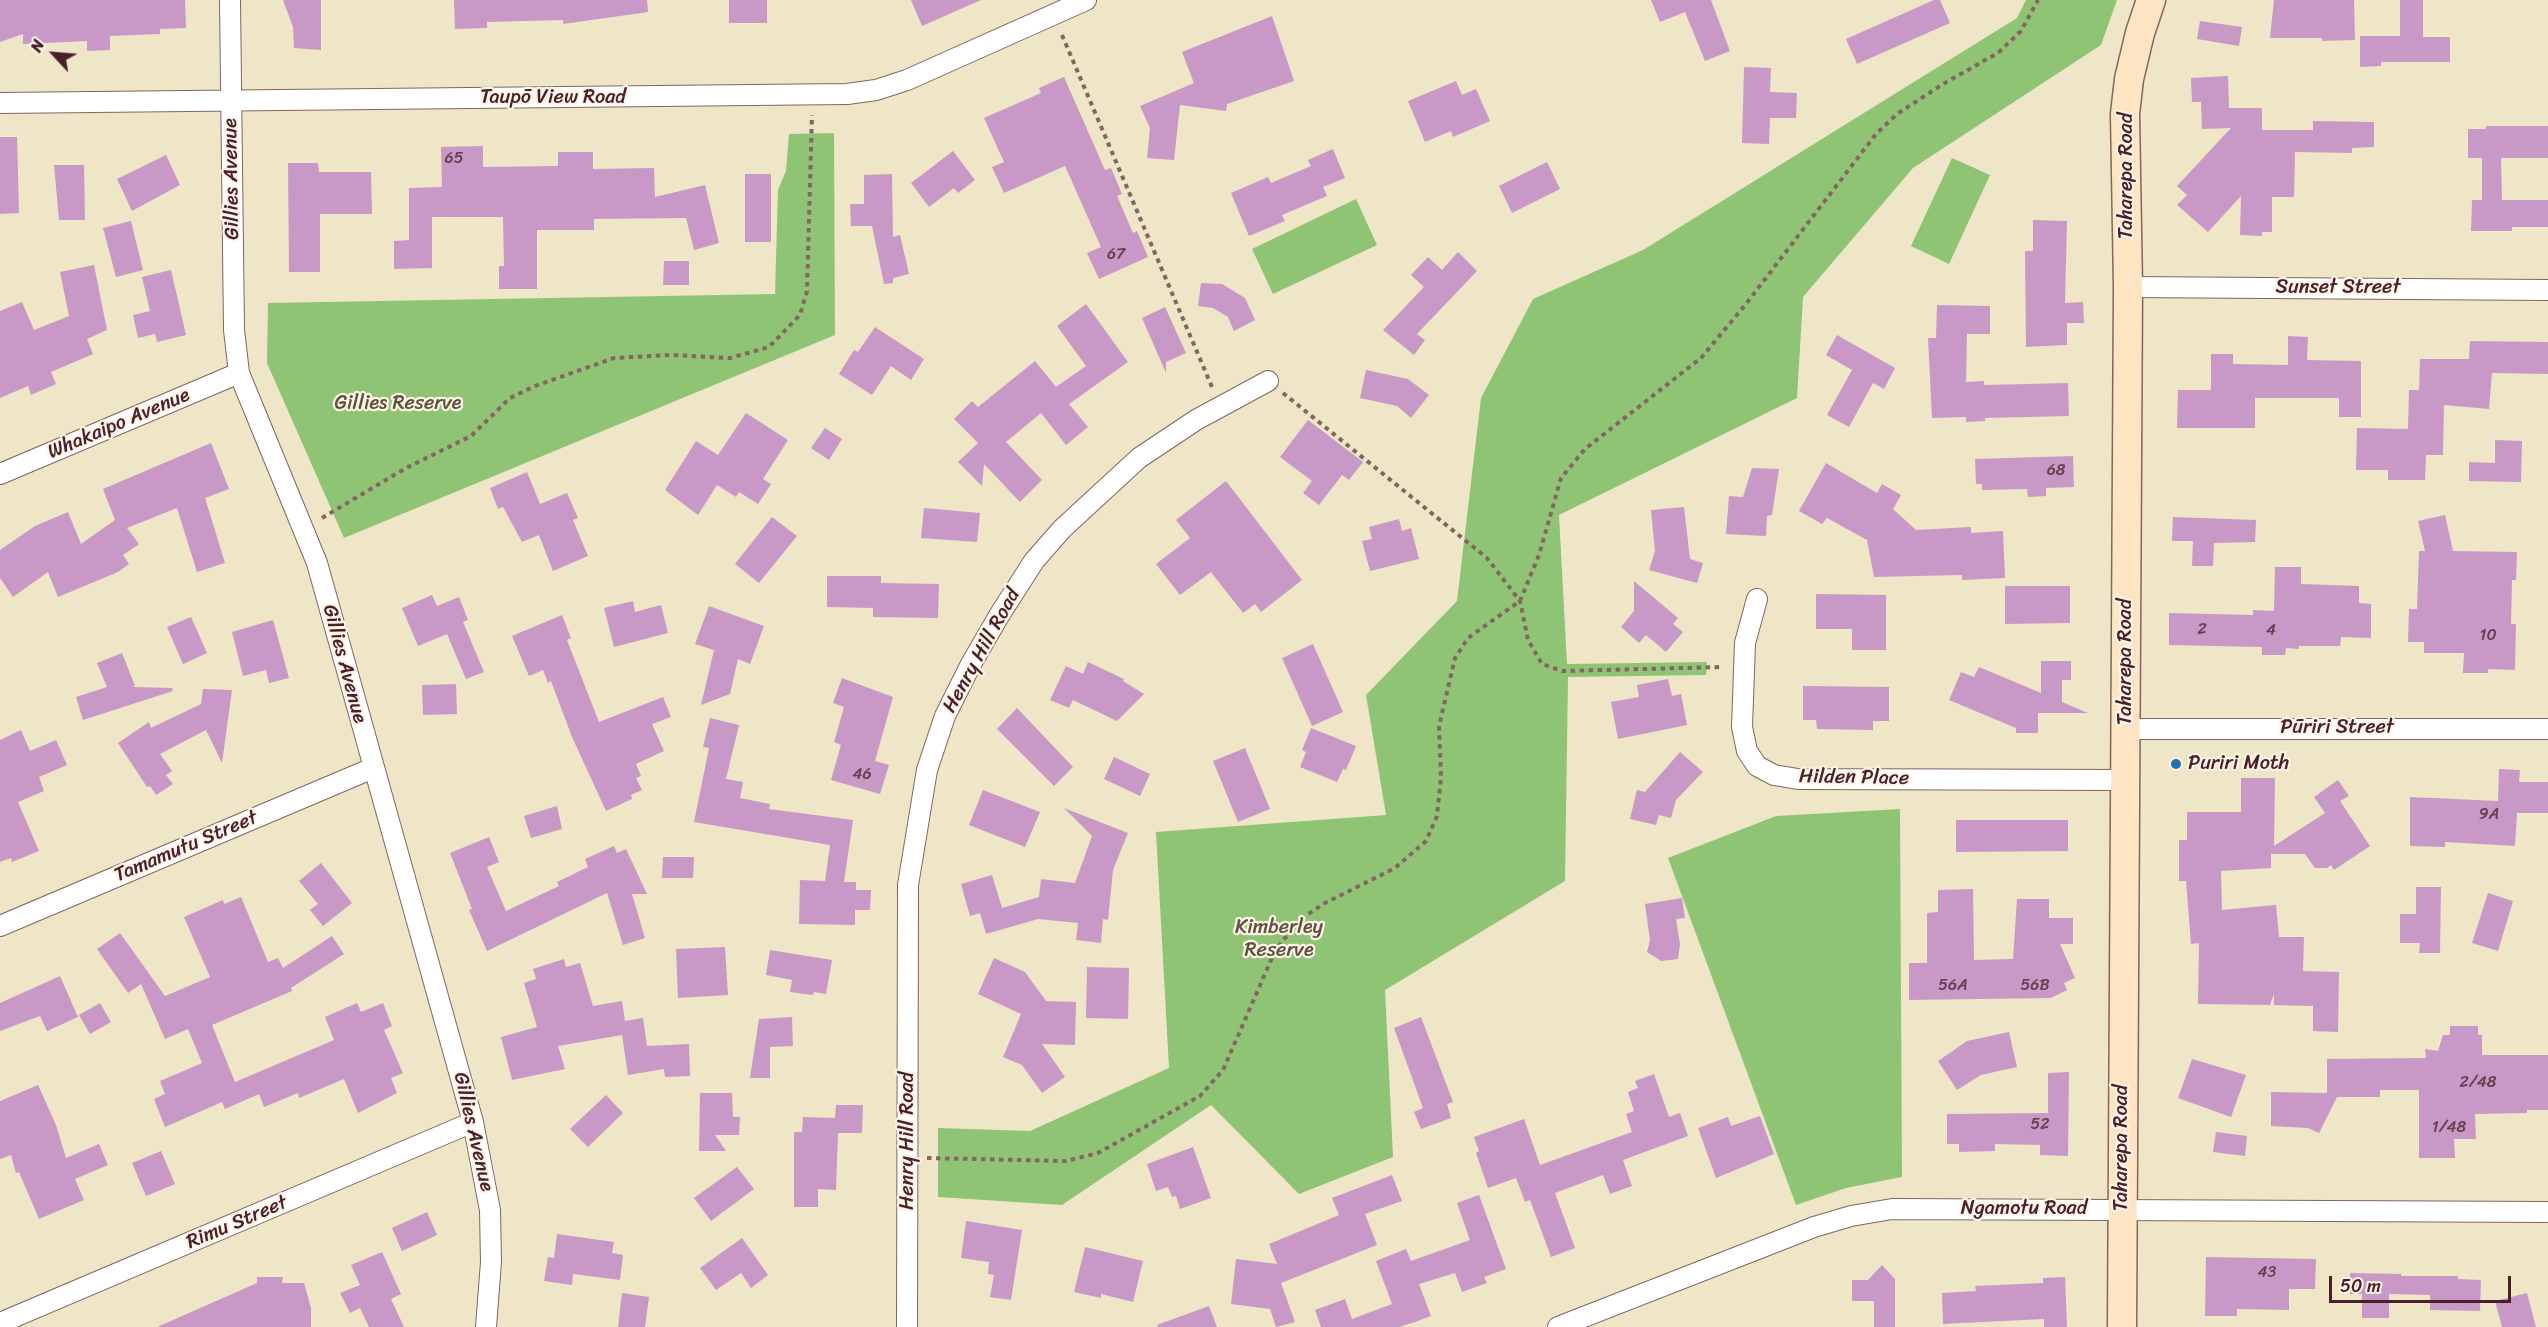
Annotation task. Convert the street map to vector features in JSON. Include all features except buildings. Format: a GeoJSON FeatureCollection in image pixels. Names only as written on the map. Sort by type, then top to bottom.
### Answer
{"type":"FeatureCollection","features":[{"type":"Feature","properties":{"kind":"street","name":"Gillies Avenue"},"geometry":{"type":"LineString","coordinates":[[230,0],[234,330],[239,373],[317,563],[473,1122],[490,1210],[491,1262],[486,1327]]}},
{"type":"Feature","properties":{"kind":"street","name":"Taupō View Road"},"geometry":{"type":"LineString","coordinates":[[0,103],[847,94],[886,87],[1086,0]]}},
{"type":"Feature","properties":{"kind":"street","name":"Taharepa Road"},"geometry":{"type":"LineString","coordinates":[[2122,1327],[2128,287],[2125,114],[2132,67],[2151,0]]}},
{"type":"Feature","properties":{"kind":"street","name":"Sunset Street"},"geometry":{"type":"LineString","coordinates":[[2128,287],[2548,290]]}},
{"type":"Feature","properties":{"kind":"street","name":"Whakaipo Avenue"},"geometry":{"type":"LineString","coordinates":[[0,474],[239,373]]}},
{"type":"Feature","properties":{"kind":"street","name":"Henry Hill Road"},"geometry":{"type":"LineString","coordinates":[[907,1327],[908,885],[927,770],[945,716],[970,664],[1000,614],[1034,561],[1055,537],[1139,458],[1220,407],[1268,381]]}},
{"type":"Feature","properties":{"kind":"street","name":"Hilden Place"},"geometry":{"type":"LineString","coordinates":[[1757,599],[1745,643],[1742,728],[1747,751],[1757,766],[1773,775],[1798,779],[2124,780]]}},
{"type":"Feature","properties":{"kind":"street","name":"Pūriri Street"},"geometry":{"type":"LineString","coordinates":[[2125,729],[2548,729]]}},
{"type":"Feature","properties":{"kind":"street","name":"Tamamutu Street"},"geometry":{"type":"LineString","coordinates":[[0,926],[373,768]]}},
{"type":"Feature","properties":{"kind":"street","name":"Rimu Street"},"geometry":{"type":"LineString","coordinates":[[0,1323],[473,1122]]}},
{"type":"Feature","properties":{"kind":"street","name":"Ngamotu Road"},"geometry":{"type":"LineString","coordinates":[[1558,1327],[1814,1227],[1851,1216],[1892,1209],[2548,1212]]}},
{"type":"Feature","properties":{"kind":"path"},"geometry":{"type":"LineString","coordinates":[[909,1157],[1066,1161],[1098,1153],[1200,1096],[1223,1070],[1275,951],[1299,920],[1325,903],[1395,868],[1426,841],[1437,816],[1441,777],[1438,726],[1455,658],[1468,638],[1520,601],[1539,555],[1561,478],[1585,448],[1701,358],[1746,304],[1876,134],[1897,114],[1998,53],[2021,31],[2038,0]]}},
{"type":"Feature","properties":{"kind":"path"},"geometry":{"type":"LineString","coordinates":[[1053,15],[1220,407]]}},
{"type":"Feature","properties":{"kind":"path"},"geometry":{"type":"LineString","coordinates":[[302,527],[335,513],[406,468],[471,436],[510,398],[535,386],[614,358],[671,356],[730,358],[769,347],[800,315],[807,291],[813,95]]}},
{"type":"Feature","properties":{"kind":"path"},"geometry":{"type":"LineString","coordinates":[[1268,381],[1487,558],[1520,601],[1528,640],[1542,664],[1562,671],[1744,666]]}},
{"type":"Feature","properties":{"kind":"green space","name":"Kimberley Reserve"},"geometry":{"type":"Polygon","coordinates":[[[2026,0],[2117,0],[2101,45],[1913,168],[1803,297],[1797,398],[1559,515],[1567,664],[1707,662],[1706,675],[1568,677],[1565,881],[1385,990],[1393,1157],[1299,1194],[1211,1105],[1062,1205],[938,1197],[938,1128],[1030,1131],[1169,1068],[1156,832],[1386,815],[1366,695],[1457,601],[1481,398],[1533,299],[1643,250],[2017,18],[2026,0]]]}},
{"type":"Feature","properties":{"kind":"green space","name":"Gillies Reserve"},"geometry":{"type":"Polygon","coordinates":[[[834,133],[835,335],[344,538],[267,363],[268,303],[775,294],[778,190],[786,171],[789,134],[834,133]]]}},
{"type":"Feature","properties":{"kind":"green space"},"geometry":{"type":"Polygon","coordinates":[[[1952,158],[1990,175],[1949,264],[1911,246],[1952,158]]]}},
{"type":"Feature","properties":{"kind":"green space"},"geometry":{"type":"Polygon","coordinates":[[[1356,199],[1377,245],[1273,294],[1252,249],[1356,199]]]}},
{"type":"Feature","properties":{"kind":"green space"},"geometry":{"type":"Polygon","coordinates":[[[1900,809],[1902,1177],[1846,1188],[1796,1205],[1668,858],[1776,816],[1900,809]]]}},
{"type":"Feature","properties":{"kind":"place","name":"Puriri Moth"},"geometry":{"type":"Point","coordinates":[2176,764]}}]}
